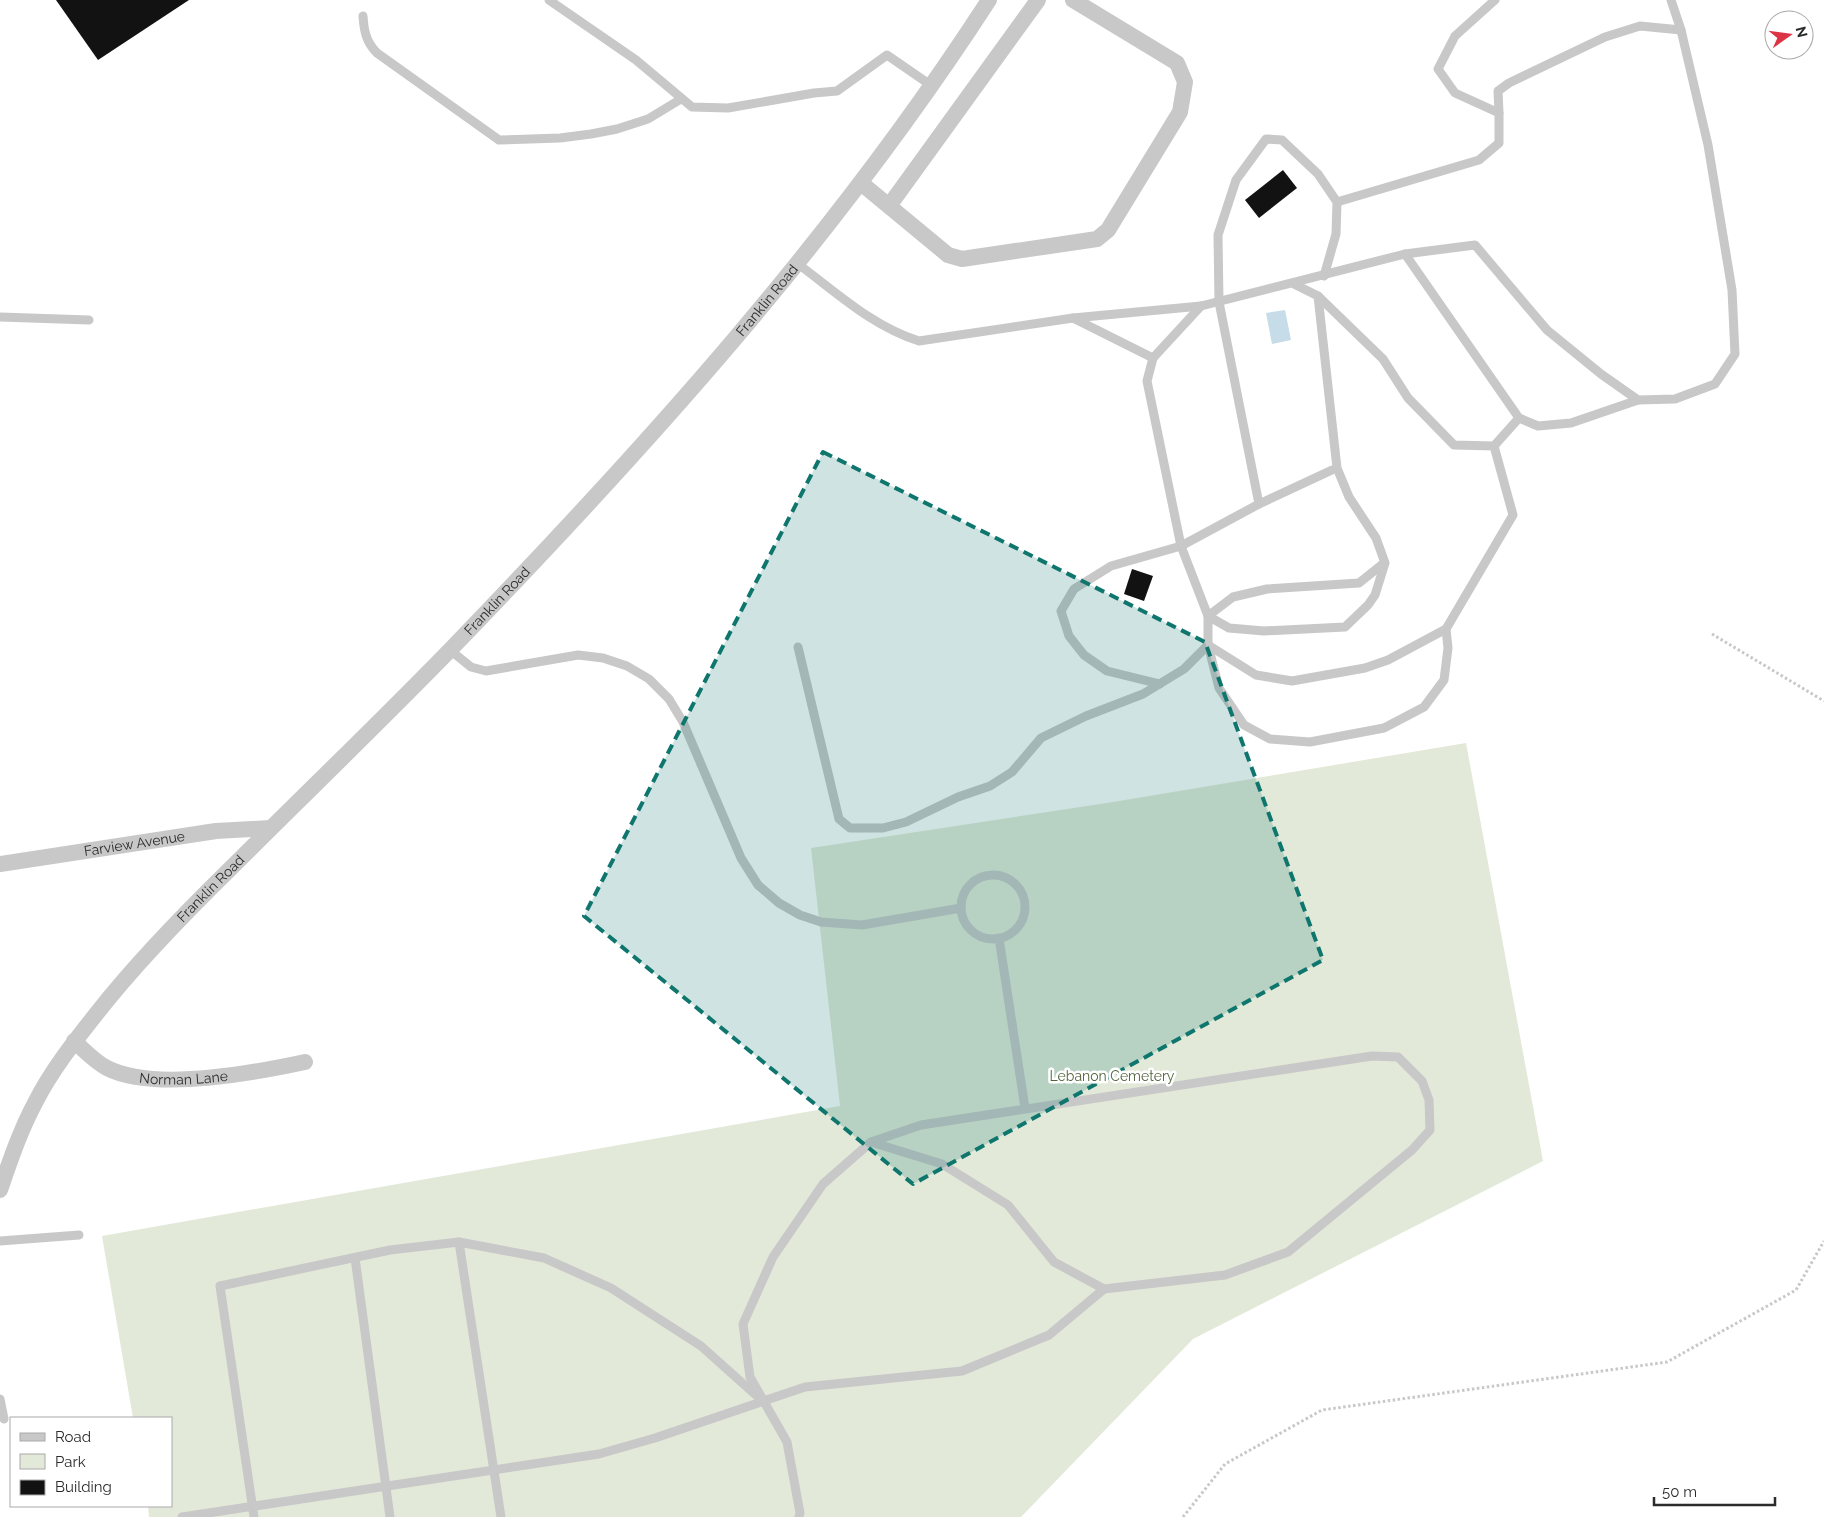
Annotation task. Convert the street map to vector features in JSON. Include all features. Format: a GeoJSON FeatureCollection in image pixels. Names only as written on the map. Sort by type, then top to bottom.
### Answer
{"type":"FeatureCollection","features":[{"type":"Feature","properties":{"kind":"street","name":"Franklin Road"},"geometry":{"type":"LineString","coordinates":[[0,1190],[15,1145],[35,1102],[74,1041],[127,975],[169,929],[450,650],[639,450],[713,366],[798,264],[861,183],[932,86],[988,0]]}},
{"type":"Feature","properties":{"kind":"street"},"geometry":{"type":"LineString","coordinates":[[889,206],[1038,0]]}},
{"type":"Feature","properties":{"kind":"street"},"geometry":{"type":"LineString","coordinates":[[861,183],[948,254],[962,259],[1098,239],[1108,230],[1180,112],[1185,82],[1177,64],[1072,0]]}},
{"type":"Feature","properties":{"kind":"street","name":"Farview Avenue"},"geometry":{"type":"LineString","coordinates":[[0,864],[216,831],[270,828]]}},
{"type":"Feature","properties":{"kind":"street","name":"Norman Lane"},"geometry":{"type":"LineString","coordinates":[[74,1041],[96,1061],[107,1068],[145,1078],[194,1079],[231,1075],[304,1062]]}},
{"type":"Feature","properties":{"kind":"lane"},"geometry":{"type":"LineString","coordinates":[[549,0],[636,60],[692,107],[728,108],[837,90],[887,55],[932,86]]}},
{"type":"Feature","properties":{"kind":"lane"},"geometry":{"type":"LineString","coordinates":[[1494,0],[1455,36],[1438,69],[1455,93],[1499,114]]}},
{"type":"Feature","properties":{"kind":"lane"},"geometry":{"type":"LineString","coordinates":[[1405,254],[1519,418],[1538,426],[1571,423],[1638,400],[1675,399],[1715,384],[1735,354],[1732,290],[1708,145],[1681,30],[1671,0]]}},
{"type":"Feature","properties":{"kind":"lane"},"geometry":{"type":"LineString","coordinates":[[363,16],[364,33],[370,46],[377,53],[500,140],[560,138],[617,129],[648,119],[681,99]]}},
{"type":"Feature","properties":{"kind":"lane"},"geometry":{"type":"LineString","coordinates":[[1337,202],[1479,160],[1499,143],[1498,91],[1509,83],[1605,37],[1640,26],[1681,30]]}},
{"type":"Feature","properties":{"kind":"lane"},"geometry":{"type":"LineString","coordinates":[[1259,504],[1219,302],[1218,235],[1236,180],[1266,139],[1282,140],[1318,174],[1337,202],[1336,234],[1324,276]]}},
{"type":"Feature","properties":{"kind":"lane"},"geometry":{"type":"LineString","coordinates":[[798,264],[880,325],[900,335],[919,341],[1073,318],[1201,306],[1294,284],[1405,254],[1475,245],[1546,330],[1638,400]]}},
{"type":"Feature","properties":{"kind":"lane"},"geometry":{"type":"LineString","coordinates":[[1294,284],[1318,296],[1383,359],[1408,398],[1454,444],[1494,446]]}},
{"type":"Feature","properties":{"kind":"lane"},"geometry":{"type":"LineString","coordinates":[[1208,616],[1229,628],[1264,631],[1345,627],[1368,605],[1375,595],[1385,563],[1376,538],[1349,497],[1337,468],[1318,296]]}},
{"type":"Feature","properties":{"kind":"lane"},"geometry":{"type":"LineString","coordinates":[[1201,306],[1153,358],[1148,381],[1181,546],[1208,616],[1208,645],[1219,688],[1244,725],[1270,739],[1310,742],[1384,728],[1424,707],[1444,680],[1448,648],[1446,629]]}},
{"type":"Feature","properties":{"kind":"lane"},"geometry":{"type":"LineString","coordinates":[[0,316],[89,320]]}},
{"type":"Feature","properties":{"kind":"lane"},"geometry":{"type":"LineString","coordinates":[[1073,318],[1153,358]]}},
{"type":"Feature","properties":{"kind":"lane"},"geometry":{"type":"LineString","coordinates":[[1494,446],[1519,418]]}},
{"type":"Feature","properties":{"kind":"lane"},"geometry":{"type":"LineString","coordinates":[[1208,645],[1256,675],[1292,681],[1365,668],[1388,660],[1446,629],[1513,515],[1494,446]]}},
{"type":"Feature","properties":{"kind":"lane"},"geometry":{"type":"LineString","coordinates":[[1160,684],[1107,670],[1084,655],[1069,636],[1061,611],[1074,589],[1111,566],[1181,546],[1259,504],[1332,470]]}},
{"type":"Feature","properties":{"kind":"lane"},"geometry":{"type":"LineString","coordinates":[[1208,616],[1233,597],[1267,589],[1359,583],[1385,563]]}},
{"type":"Feature","properties":{"kind":"lane"},"geometry":{"type":"LineString","coordinates":[[798,648],[839,819],[850,828],[883,828],[906,822],[927,810],[990,786],[1012,772],[1042,738],[1086,716],[1143,694],[1184,668],[1208,645]]}},
{"type":"Feature","properties":{"kind":"lane"},"geometry":{"type":"LineString","coordinates":[[450,650],[471,667],[486,672],[578,656],[603,658],[627,666],[649,679],[669,699],[683,722],[742,858],[758,885],[779,903],[800,915],[820,922],[862,924],[961,908]]}},
{"type":"Feature","properties":{"kind":"lane"},"geometry":{"type":"LineString","coordinates":[[988,875],[1004,876],[1013,882],[1020,891],[1024,901],[1023,918],[1017,927],[1009,934],[999,938],[988,938],[978,935],[969,928],[963,918],[961,908],[963,896],[968,886],[977,879],[988,875]]}},
{"type":"Feature","properties":{"kind":"lane"},"geometry":{"type":"LineString","coordinates":[[999,938],[1025,1108]]}},
{"type":"Feature","properties":{"kind":"lane"},"geometry":{"type":"LineString","coordinates":[[182,1517],[599,1454],[655,1438],[764,1402],[805,1387],[962,1371],[1049,1335],[1104,1289],[1225,1275],[1288,1252],[1412,1150],[1430,1130],[1429,1100],[1422,1081],[1398,1057],[1372,1056],[921,1125],[870,1142],[823,1184],[773,1257],[744,1324],[750,1377],[764,1402],[787,1442],[800,1512],[799,1517]]}},
{"type":"Feature","properties":{"kind":"lane"},"geometry":{"type":"LineString","coordinates":[[870,1142],[942,1164],[1008,1205],[1054,1262],[1104,1289]]}},
{"type":"Feature","properties":{"kind":"lane"},"geometry":{"type":"LineString","coordinates":[[0,1241],[79,1235]]}},
{"type":"Feature","properties":{"kind":"lane"},"geometry":{"type":"LineString","coordinates":[[254,1517],[220,1286],[390,1250],[459,1242],[544,1258],[611,1288],[701,1346],[764,1402]]}},
{"type":"Feature","properties":{"kind":"lane"},"geometry":{"type":"LineString","coordinates":[[459,1242],[501,1517]]}},
{"type":"Feature","properties":{"kind":"lane"},"geometry":{"type":"LineString","coordinates":[[355,1258],[390,1517]]}},
{"type":"Feature","properties":{"kind":"lane"},"geometry":{"type":"LineString","coordinates":[[0,1399],[4,1419]]}},
{"type":"Feature","properties":{"kind":"path"},"geometry":{"type":"LineString","coordinates":[[1712,634],[1824,702]]}},
{"type":"Feature","properties":{"kind":"path"},"geometry":{"type":"LineString","coordinates":[[1183,1517],[1225,1464],[1322,1410],[1667,1362],[1796,1290],[1824,1241]]}},
{"type":"Feature","properties":{"kind":"highlighted area"},"geometry":{"type":"Polygon","coordinates":[[[823,452],[1205,642],[1323,960],[913,1184],[584,916],[823,452]]]}},
{"type":"Feature","properties":{"kind":"green space","name":"Lebanon Cemetery"},"geometry":{"type":"Polygon","coordinates":[[[1466,743],[1543,1161],[1193,1339],[1021,1517],[149,1517],[148,1507],[172,1507],[172,1417],[133,1417],[102,1236],[840,1106],[811,848],[1113,802],[1466,743]]]}},
{"type":"Feature","properties":{"kind":"water"},"geometry":{"type":"Polygon","coordinates":[[[1285,310],[1291,340],[1272,344],[1266,313],[1285,310]]]}},
{"type":"Feature","properties":{"kind":"building"},"geometry":{"type":"Polygon","coordinates":[[[56,0],[189,0],[98,60],[56,0]]]}},
{"type":"Feature","properties":{"kind":"building"},"geometry":{"type":"Polygon","coordinates":[[[1283,170],[1297,188],[1259,218],[1245,200],[1283,170]]]}},
{"type":"Feature","properties":{"kind":"building"},"geometry":{"type":"Polygon","coordinates":[[[1132,569],[1153,576],[1144,601],[1124,594],[1132,569]]]}}]}
